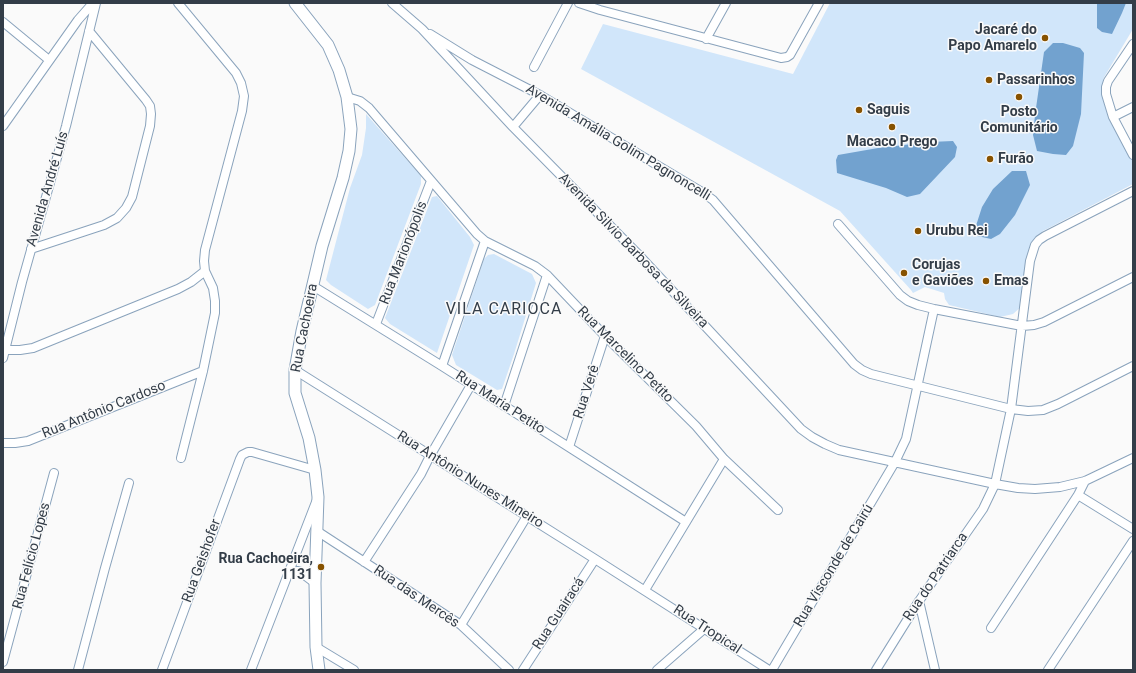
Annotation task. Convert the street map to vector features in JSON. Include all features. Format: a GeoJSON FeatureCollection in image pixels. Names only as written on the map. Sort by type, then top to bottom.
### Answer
{"type":"FeatureCollection","features":[{"type":"Feature","properties":{"kind":"main road","name":"Rua Cachoeira"},"geometry":{"type":"LineString","coordinates":[[295,3],[328,46],[339,70],[347,97],[351,128],[349,151],[343,178],[322,246],[302,331],[295,370],[295,393],[308,438],[315,470],[318,497],[315,583],[316,648],[319,670]]}},
{"type":"Feature","properties":{"kind":"street"},"geometry":{"type":"LineString","coordinates":[[178,3],[236,73],[242,83],[244,96],[242,112],[205,250],[205,271],[213,288],[215,313],[182,458]]}},
{"type":"Feature","properties":{"kind":"street","name":"Avenida Silvio Barbosa da Silveira"},"geometry":{"type":"LineString","coordinates":[[392,3],[422,29],[512,127],[637,253],[801,429],[818,441],[838,450],[995,484],[1035,489],[1060,488],[1085,481],[1133,458]]}},
{"type":"Feature","properties":{"kind":"street"},"geometry":{"type":"LineString","coordinates":[[534,67],[568,3]]}},
{"type":"Feature","properties":{"kind":"street"},"geometry":{"type":"LineString","coordinates":[[579,3],[600,10],[781,58],[787,57],[792,51],[819,3]]}},
{"type":"Feature","properties":{"kind":"street"},"geometry":{"type":"LineString","coordinates":[[706,38],[726,3]]}},
{"type":"Feature","properties":{"kind":"street"},"geometry":{"type":"LineString","coordinates":[[3,126],[49,60],[91,10]]}},
{"type":"Feature","properties":{"kind":"street","name":"Avenida André Luís"},"geometry":{"type":"LineString","coordinates":[[3,358],[4,349],[31,249],[66,126],[89,31],[91,10]]}},
{"type":"Feature","properties":{"kind":"street"},"geometry":{"type":"LineString","coordinates":[[3,22],[49,60]]}},
{"type":"Feature","properties":{"kind":"street","name":"Avenida Amália Golim Pagnoncelli"},"geometry":{"type":"LineString","coordinates":[[422,29],[472,60],[540,95],[713,200],[854,364],[862,370],[871,374],[1011,409],[1028,411],[1043,410],[1058,404],[1133,366]]}},
{"type":"Feature","properties":{"kind":"street"},"geometry":{"type":"LineString","coordinates":[[31,249],[104,225],[118,218],[132,197],[150,126],[150,106],[89,31]]}},
{"type":"Feature","properties":{"kind":"street"},"geometry":{"type":"LineString","coordinates":[[1133,44],[1108,81],[1106,87],[1106,94],[1113,117],[1133,155]]}},
{"type":"Feature","properties":{"kind":"street"},"geometry":{"type":"LineString","coordinates":[[512,127],[540,95]]}},
{"type":"Feature","properties":{"kind":"street","name":"Rua Marcelino Petito"},"geometry":{"type":"LineString","coordinates":[[347,97],[360,101],[369,108],[477,234],[485,241],[535,266],[547,275],[605,336],[696,426],[724,459],[778,510]]}},
{"type":"Feature","properties":{"kind":"street"},"geometry":{"type":"LineString","coordinates":[[1113,117],[1133,107]]}},
{"type":"Feature","properties":{"kind":"street","name":"Rua Marionópolis"},"geometry":{"type":"LineString","coordinates":[[376,324],[431,181]]}},
{"type":"Feature","properties":{"kind":"street","name":"Rua do Patriarca"},"geometry":{"type":"LineString","coordinates":[[876,670],[919,601],[983,509],[995,484],[1011,409],[1030,261],[1035,245],[1045,236],[1133,191]]}},
{"type":"Feature","properties":{"kind":"street"},"geometry":{"type":"LineString","coordinates":[[838,224],[900,295],[908,301],[934,309],[1022,326],[1044,322],[1133,277]]}},
{"type":"Feature","properties":{"kind":"street"},"geometry":{"type":"LineString","coordinates":[[442,366],[485,241]]}},
{"type":"Feature","properties":{"kind":"street"},"geometry":{"type":"LineString","coordinates":[[4,349],[20,350],[33,348],[178,289],[205,271]]}},
{"type":"Feature","properties":{"kind":"street"},"geometry":{"type":"LineString","coordinates":[[504,406],[547,275]]}},
{"type":"Feature","properties":{"kind":"street","name":"Rua Maria Petito"},"geometry":{"type":"LineString","coordinates":[[313,286],[376,324],[686,522]]}},
{"type":"Feature","properties":{"kind":"street","name":"Rua Visconde de Cairú"},"geometry":{"type":"LineString","coordinates":[[772,670],[895,462],[906,439],[934,309]]}},
{"type":"Feature","properties":{"kind":"street","name":"Rua Verê"},"geometry":{"type":"LineString","coordinates":[[569,447],[605,336]]}},
{"type":"Feature","properties":{"kind":"street","name":"Rua Antônio Nunes Mineiro"},"geometry":{"type":"LineString","coordinates":[[295,370],[645,590]]}},
{"type":"Feature","properties":{"kind":"street","name":"Rua Antônio Cardoso"},"geometry":{"type":"LineString","coordinates":[[3,443],[28,441],[203,371]]}},
{"type":"Feature","properties":{"kind":"street"},"geometry":{"type":"LineString","coordinates":[[364,562],[421,474],[471,385]]}},
{"type":"Feature","properties":{"kind":"street","name":"Rua Geishofer"},"geometry":{"type":"LineString","coordinates":[[162,670],[240,459],[245,453],[252,452],[315,470]]}},
{"type":"Feature","properties":{"kind":"street"},"geometry":{"type":"LineString","coordinates":[[645,590],[724,459]]}},
{"type":"Feature","properties":{"kind":"street","name":"Rua Felício Lopes"},"geometry":{"type":"LineString","coordinates":[[3,662],[54,473]]}},
{"type":"Feature","properties":{"kind":"street"},"geometry":{"type":"LineString","coordinates":[[991,628],[1078,495],[1085,481]]}},
{"type":"Feature","properties":{"kind":"street"},"geometry":{"type":"LineString","coordinates":[[78,670],[129,483]]}},
{"type":"Feature","properties":{"kind":"street"},"geometry":{"type":"LineString","coordinates":[[1078,495],[1133,529]]}},
{"type":"Feature","properties":{"kind":"street"},"geometry":{"type":"LineString","coordinates":[[250,670],[318,497]]}},
{"type":"Feature","properties":{"kind":"street"},"geometry":{"type":"LineString","coordinates":[[461,625],[528,516]]}},
{"type":"Feature","properties":{"kind":"street","name":"Rua das Mercês"},"geometry":{"type":"LineString","coordinates":[[317,531],[461,625],[509,670]]}},
{"type":"Feature","properties":{"kind":"street"},"geometry":{"type":"LineString","coordinates":[[1048,670],[1133,541]]}},
{"type":"Feature","properties":{"kind":"street","name":"Rua Guairacá"},"geometry":{"type":"LineString","coordinates":[[523,670],[595,559]]}},
{"type":"Feature","properties":{"kind":"street"},"geometry":{"type":"LineString","coordinates":[[288,574],[299,571],[315,583]]}},
{"type":"Feature","properties":{"kind":"street","name":"Rua Tropical"},"geometry":{"type":"LineString","coordinates":[[645,590],[769,670]]}},
{"type":"Feature","properties":{"kind":"street"},"geometry":{"type":"LineString","coordinates":[[919,601],[935,670]]}},
{"type":"Feature","properties":{"kind":"street"},"geometry":{"type":"LineString","coordinates":[[657,670],[704,629]]}},
{"type":"Feature","properties":{"kind":"street"},"geometry":{"type":"LineString","coordinates":[[316,648],[354,670]]}},
{"type":"Feature","properties":{"kind":"shaded area"},"geometry":{"type":"Polygon","coordinates":[[[830,3],[1133,3],[1133,29],[1103,79],[1103,99],[1133,160],[1133,184],[1043,231],[1030,248],[1022,306],[1013,314],[1000,317],[949,305],[945,299],[944,293],[925,287],[913,293],[840,211],[581,69],[603,24],[793,74],[830,3]]]}},
{"type":"Feature","properties":{"kind":"shaded area"},"geometry":{"type":"Polygon","coordinates":[[[366,114],[421,176],[421,184],[375,305],[368,309],[331,285],[326,280],[350,188],[362,155],[366,128],[366,114]]]}},
{"type":"Feature","properties":{"kind":"shaded area"},"geometry":{"type":"Polygon","coordinates":[[[437,196],[470,237],[474,245],[437,353],[390,324],[385,318],[432,197],[437,196]]]}},
{"type":"Feature","properties":{"kind":"shaded area"},"geometry":{"type":"Polygon","coordinates":[[[494,254],[532,274],[536,283],[502,389],[497,390],[456,365],[452,355],[484,259],[488,255],[494,254]]]}},
{"type":"Feature","properties":{"kind":"water"},"geometry":{"type":"Polygon","coordinates":[[[1097,3],[1126,3],[1112,34],[1102,32],[1097,28],[1097,3]]]}},
{"type":"Feature","properties":{"kind":"water"},"geometry":{"type":"Polygon","coordinates":[[[1053,43],[1063,43],[1080,48],[1084,53],[1081,114],[1073,146],[1066,155],[1037,151],[1033,135],[1044,52],[1053,43]]]}},
{"type":"Feature","properties":{"kind":"water"},"geometry":{"type":"Polygon","coordinates":[[[953,141],[957,147],[955,157],[920,194],[907,197],[886,188],[837,173],[836,160],[838,155],[878,148],[953,141]]]}},
{"type":"Feature","properties":{"kind":"water"},"geometry":{"type":"Polygon","coordinates":[[[1012,171],[1026,171],[1030,185],[1015,215],[1000,234],[991,239],[973,235],[982,207],[993,189],[1012,171]]]}},
{"type":"Feature","properties":{"kind":"place","name":"Jacaré do Papo Amarelo"},"geometry":{"type":"Point","coordinates":[1045,38]}},
{"type":"Feature","properties":{"kind":"place","name":"Passarinhos"},"geometry":{"type":"Point","coordinates":[989,80]}},
{"type":"Feature","properties":{"kind":"place","name":"Posto Comunitário"},"geometry":{"type":"Point","coordinates":[1019,97]}},
{"type":"Feature","properties":{"kind":"place","name":"Saguis"},"geometry":{"type":"Point","coordinates":[859,110]}},
{"type":"Feature","properties":{"kind":"place","name":"Macaco Prego"},"geometry":{"type":"Point","coordinates":[892,127]}},
{"type":"Feature","properties":{"kind":"place","name":"Furão"},"geometry":{"type":"Point","coordinates":[990,159]}},
{"type":"Feature","properties":{"kind":"place","name":"Urubu Rei"},"geometry":{"type":"Point","coordinates":[918,231]}},
{"type":"Feature","properties":{"kind":"place","name":"Corujas e Gaviões"},"geometry":{"type":"Point","coordinates":[904,273]}},
{"type":"Feature","properties":{"kind":"place","name":"Emas"},"geometry":{"type":"Point","coordinates":[986,281]}},
{"type":"Feature","properties":{"kind":"place","name":"Rua Cachoeira, 1131"},"geometry":{"type":"Point","coordinates":[321,567]}},
{"type":"Feature","properties":{"kind":"district","name":"VILA CARIOCA"},"geometry":{"type":"Point","coordinates":[504,310]}}]}
